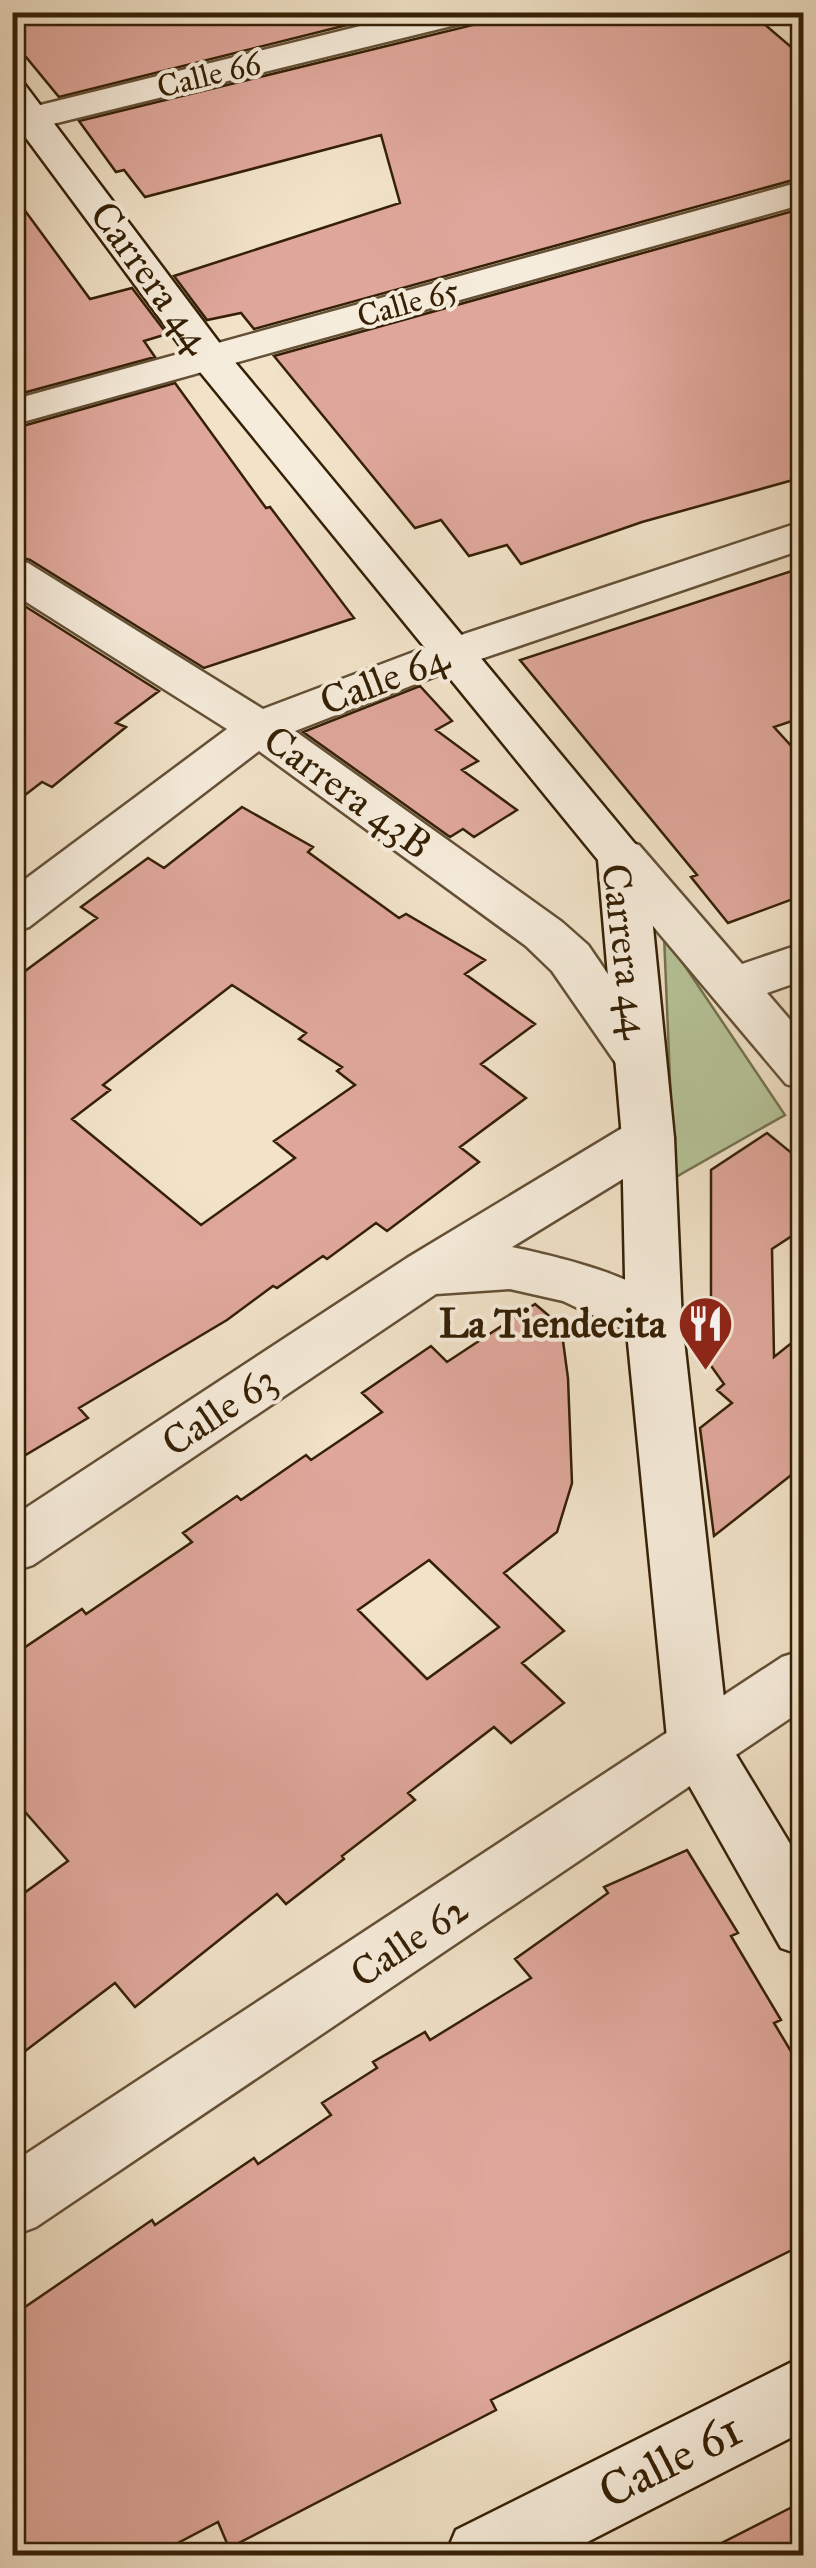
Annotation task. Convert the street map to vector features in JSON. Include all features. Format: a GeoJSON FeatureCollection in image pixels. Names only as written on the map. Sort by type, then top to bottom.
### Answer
{"type":"FeatureCollection","features":[{"type":"Feature","properties":{"kind":"street","name":"Calle 66"},"geometry":{"type":"LineString","coordinates":[[20,111],[463,12]]}},
{"type":"Feature","properties":{"kind":"street","name":"Carrera 44"},"geometry":{"type":"LineString","coordinates":[[20,111],[210,358],[622,857],[648,1138],[654,1322],[699,1748],[804,1927]]}},
{"type":"Feature","properties":{"kind":"street","name":"Calle 65"},"geometry":{"type":"LineString","coordinates":[[12,413],[804,192]]}},
{"type":"Feature","properties":{"kind":"street","name":"Calle 64"},"geometry":{"type":"LineString","coordinates":[[12,915],[259,728],[456,652],[804,534]]}},
{"type":"Feature","properties":{"kind":"street","name":"Carrera 43B"},"geometry":{"type":"LineString","coordinates":[[12,574],[259,728],[544,934],[570,958],[640,1058]]}},
{"type":"Feature","properties":{"kind":"street"},"geometry":{"type":"LineString","coordinates":[[622,857],[804,1071]]}},
{"type":"Feature","properties":{"kind":"street"},"geometry":{"type":"LineString","coordinates":[[733,986],[804,960]]}},
{"type":"Feature","properties":{"kind":"street","name":"Calle 63"},"geometry":{"type":"LineString","coordinates":[[12,1548],[426,1273],[648,1138]]}},
{"type":"Feature","properties":{"kind":"street"},"geometry":{"type":"LineString","coordinates":[[426,1273],[510,1268],[576,1282],[654,1322]]}},
{"type":"Feature","properties":{"kind":"street","name":"Calle 62"},"geometry":{"type":"LineString","coordinates":[[12,2203],[804,1676]]}},
{"type":"Feature","properties":{"kind":"street","name":"Calle 61"},"geometry":{"type":"LineString","coordinates":[[482,2556],[804,2392]]}},
{"type":"Feature","properties":{"kind":"green space"},"geometry":{"type":"Polygon","coordinates":[[[664,935],[785,1115],[674,1178],[674,1177],[664,935]]]}},
{"type":"Feature","properties":{"kind":"building"},"geometry":{"type":"Polygon","coordinates":[[[12,12],[399,12],[59,97],[12,40],[12,12]]]}},
{"type":"Feature","properties":{"kind":"building"},"geometry":{"type":"Polygon","coordinates":[[[484,12],[750,12],[804,58],[804,177],[254,329],[241,313],[207,320],[174,276],[400,203],[381,135],[145,197],[124,170],[116,172],[79,121],[477,24],[484,12]]]}},
{"type":"Feature","properties":{"kind":"building"},"geometry":{"type":"Polygon","coordinates":[[[12,193],[90,299],[132,288],[167,334],[144,341],[155,357],[12,396],[12,193]]]}},
{"type":"Feature","properties":{"kind":"building"},"geometry":{"type":"Polygon","coordinates":[[[804,208],[804,477],[642,522],[521,564],[507,545],[469,556],[441,520],[415,528],[274,356],[804,208]]]}},
{"type":"Feature","properties":{"kind":"building"},"geometry":{"type":"Polygon","coordinates":[[[175,383],[266,508],[270,507],[354,618],[204,668],[30,560],[12,555],[12,429],[175,383]]]}},
{"type":"Feature","properties":{"kind":"building"},"geometry":{"type":"Polygon","coordinates":[[[804,567],[804,717],[774,727],[804,760],[804,895],[728,923],[691,877],[697,875],[520,660],[804,567]]]}},
{"type":"Feature","properties":{"kind":"building"},"geometry":{"type":"Polygon","coordinates":[[[12,598],[159,691],[116,723],[126,727],[52,787],[42,782],[12,805],[12,598]]]}},
{"type":"Feature","properties":{"kind":"building"},"geometry":{"type":"Polygon","coordinates":[[[420,686],[452,721],[436,730],[478,761],[462,770],[517,810],[474,837],[463,829],[450,837],[303,732],[420,686]]]}},
{"type":"Feature","properties":{"kind":"building"},"geometry":{"type":"Polygon","coordinates":[[[242,807],[313,847],[308,852],[399,918],[406,914],[485,960],[465,974],[535,1024],[481,1064],[526,1098],[460,1147],[479,1162],[387,1231],[376,1223],[327,1259],[323,1256],[277,1288],[273,1286],[227,1320],[79,1408],[88,1418],[12,1463],[13,980],[97,918],[81,907],[148,858],[164,868],[242,807]],[[232,985],[103,1085],[110,1090],[72,1119],[201,1225],[295,1158],[274,1141],[355,1085],[337,1071],[342,1067],[299,1039],[306,1033],[232,985]]]}},
{"type":"Feature","properties":{"kind":"building"},"geometry":{"type":"Polygon","coordinates":[[[767,1133],[804,1163],[804,1228],[772,1249],[774,1357],[804,1333],[804,1465],[714,1536],[700,1428],[732,1403],[717,1390],[724,1384],[704,1356],[711,1328],[711,1170],[767,1133]]]}},
{"type":"Feature","properties":{"kind":"building"},"geometry":{"type":"Polygon","coordinates":[[[535,1304],[561,1326],[568,1378],[572,1483],[557,1532],[504,1573],[564,1631],[522,1663],[564,1703],[511,1743],[494,1727],[408,1793],[415,1800],[342,1856],[344,1859],[286,1904],[277,1894],[135,2007],[115,1983],[12,2061],[12,1902],[68,1861],[12,1797],[12,1656],[82,1609],[86,1614],[192,1542],[183,1533],[237,1496],[241,1500],[306,1455],[311,1460],[382,1412],[362,1393],[431,1346],[447,1362],[535,1304]],[[429,1560],[358,1610],[427,1679],[499,1627],[429,1560]]]}},
{"type":"Feature","properties":{"kind":"building"},"geometry":{"type":"Polygon","coordinates":[[[687,1850],[738,1933],[731,1936],[781,2020],[774,2023],[804,2073],[804,2244],[491,2400],[496,2410],[229,2548],[218,2522],[153,2556],[12,2556],[12,2316],[152,2220],[155,2225],[254,2158],[258,2164],[331,2115],[322,2103],[377,2068],[373,2062],[425,2032],[430,2040],[531,1978],[515,1959],[608,1893],[604,1887],[687,1850]]]}},
{"type":"Feature","properties":{"kind":"building"},"geometry":{"type":"Polygon","coordinates":[[[804,2501],[804,2556],[696,2556],[804,2501]]]}},
{"type":"Feature","properties":{"kind":"place","name":"La Tiendecita"},"geometry":{"type":"Point","coordinates":[705,1372]}}]}
